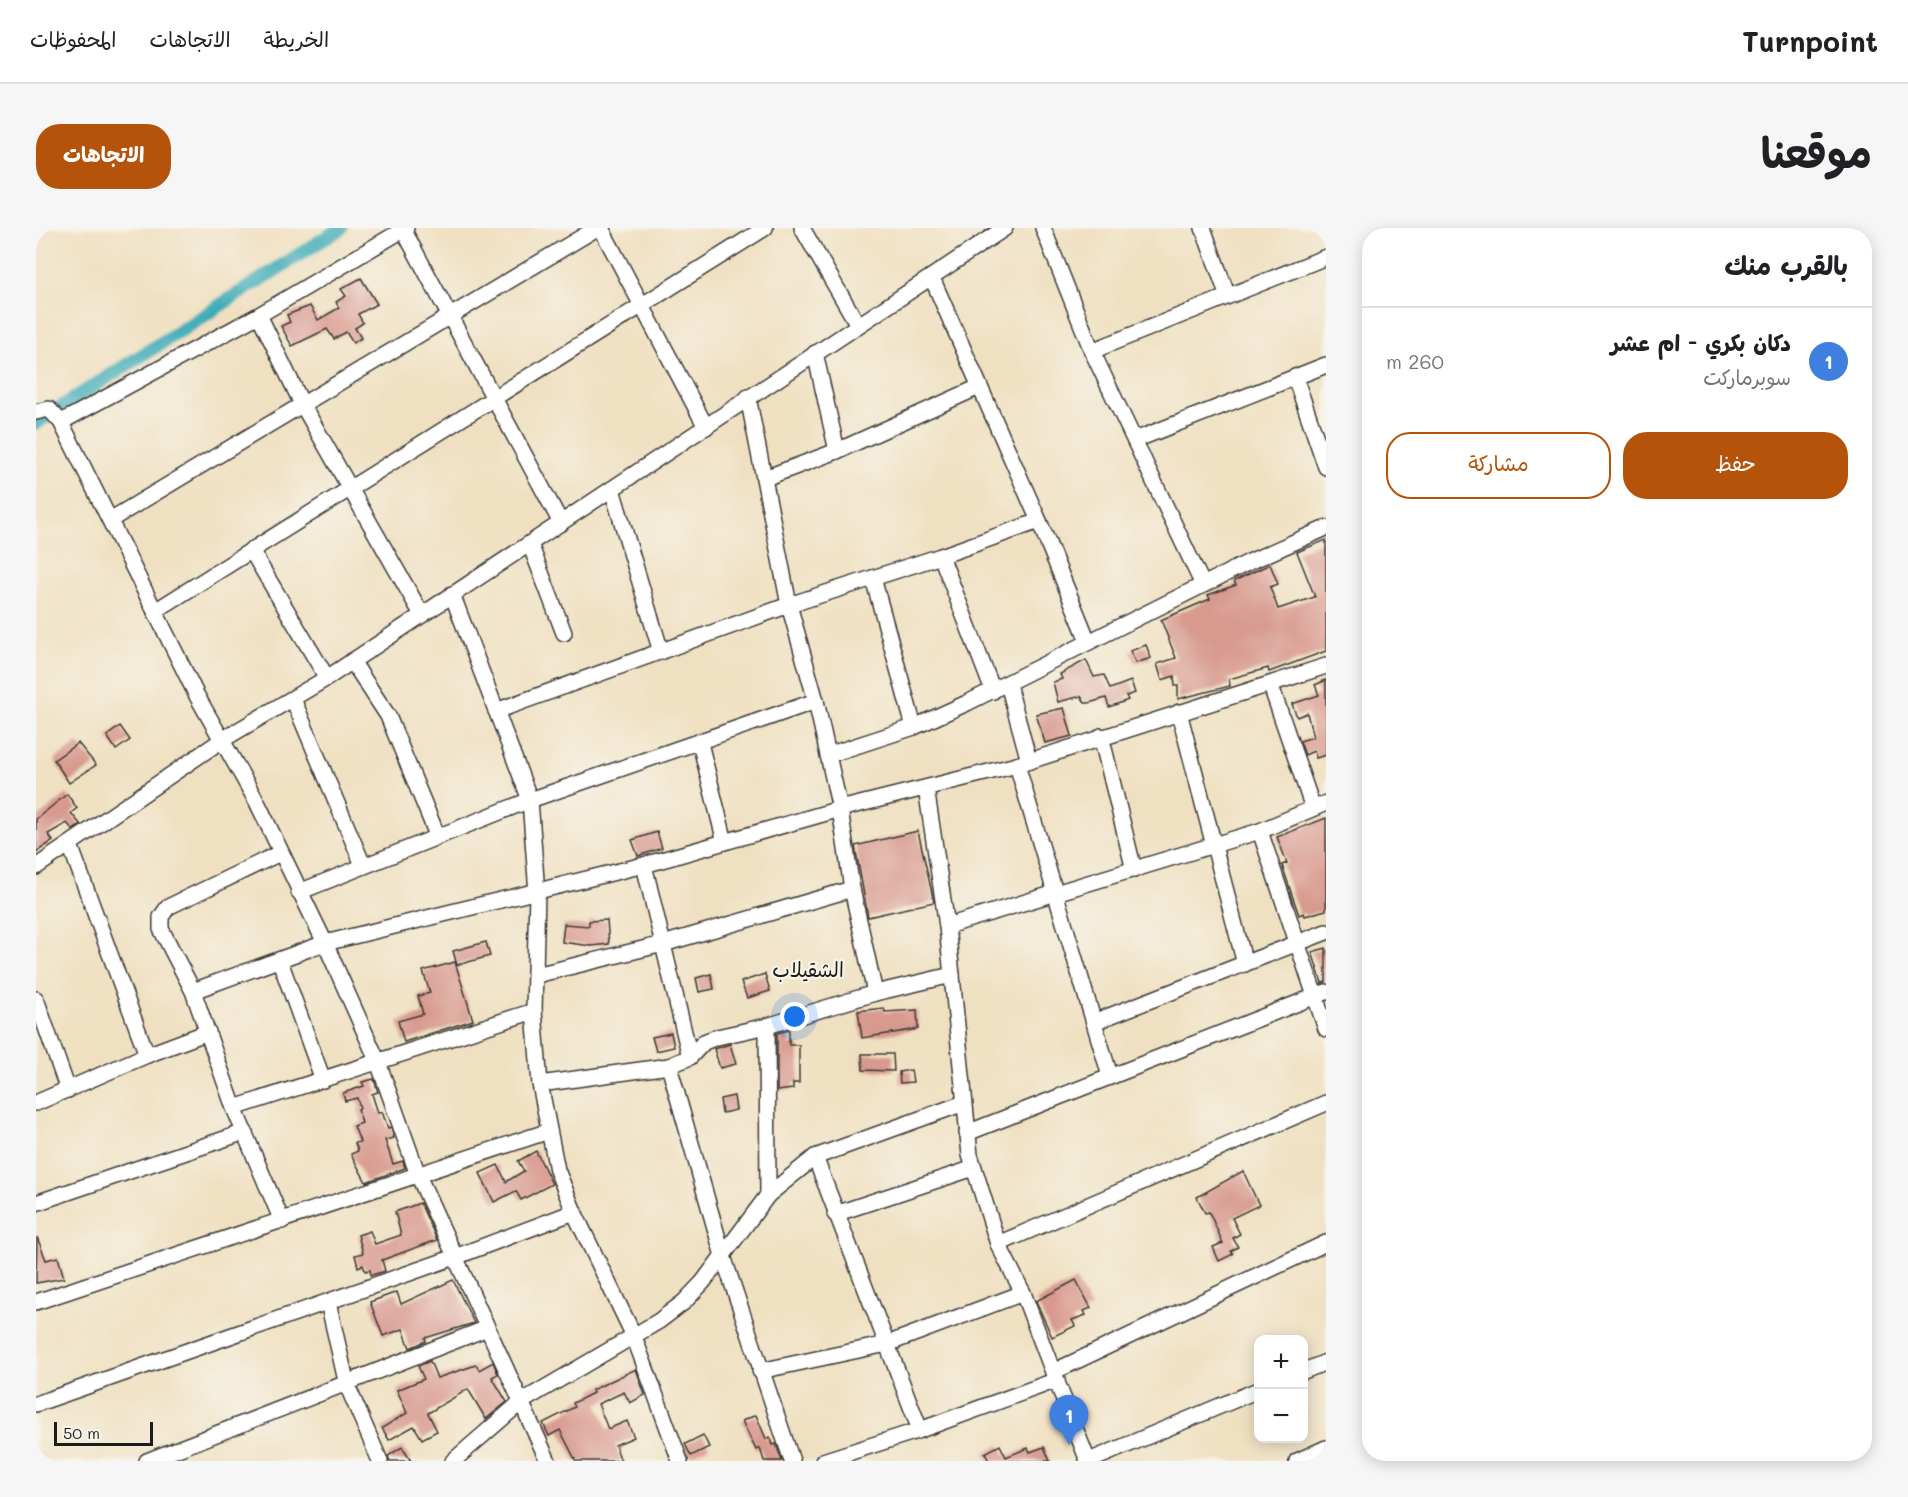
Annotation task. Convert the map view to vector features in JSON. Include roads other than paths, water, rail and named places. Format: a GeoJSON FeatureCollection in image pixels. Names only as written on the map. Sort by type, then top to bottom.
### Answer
{"type":"FeatureCollection","features":[{"type":"Feature","properties":{"kind":"street"},"geometry":{"type":"LineString","coordinates":[[110,520],[597,228]]}},
{"type":"Feature","properties":{"kind":"street"},"geometry":{"type":"LineString","coordinates":[[601,228],[644,304],[706,427]]}},
{"type":"Feature","properties":{"kind":"street"},"geometry":{"type":"LineString","coordinates":[[155,610],[765,228]]}},
{"type":"Feature","properties":{"kind":"street"},"geometry":{"type":"LineString","coordinates":[[802,228],[858,325]]}},
{"type":"Feature","properties":{"kind":"street"},"geometry":{"type":"LineString","coordinates":[[36,867],[222,740],[327,678],[421,613],[530,544],[1005,228]]}},
{"type":"Feature","properties":{"kind":"street"},"geometry":{"type":"LineString","coordinates":[[1042,228],[1092,351],[1203,585]]}},
{"type":"Feature","properties":{"kind":"street"},"geometry":{"type":"LineString","coordinates":[[1203,228],[1227,294]]}},
{"type":"Feature","properties":{"kind":"street"},"geometry":{"type":"LineString","coordinates":[[61,422],[259,315],[405,229],[448,317],[561,523]]}},
{"type":"Feature","properties":{"kind":"street"},"geometry":{"type":"LineString","coordinates":[[1092,351],[1227,294],[1326,257]]}},
{"type":"Feature","properties":{"kind":"street"},"geometry":{"type":"LineString","coordinates":[[932,278],[1039,521],[1088,641]]}},
{"type":"Feature","properties":{"kind":"street"},"geometry":{"type":"LineString","coordinates":[[259,315],[302,404],[421,613]]}},
{"type":"Feature","properties":{"kind":"street"},"geometry":{"type":"LineString","coordinates":[[815,353],[837,451]]}},
{"type":"Feature","properties":{"kind":"street"},"geometry":{"type":"LineString","coordinates":[[1135,440],[1326,365]]}},
{"type":"Feature","properties":{"kind":"street"},"geometry":{"type":"LineString","coordinates":[[1295,377],[1326,467]]}},
{"type":"Feature","properties":{"kind":"street"},"geometry":{"type":"LineString","coordinates":[[765,478],[837,451],[979,387]]}},
{"type":"Feature","properties":{"kind":"street"},"geometry":{"type":"LineString","coordinates":[[748,397],[789,605],[816,701],[840,809],[852,889],[875,993]]}},
{"type":"Feature","properties":{"kind":"street"},"geometry":{"type":"LineString","coordinates":[[36,412],[49,409],[61,422],[197,696],[257,802],[325,943],[378,1062],[418,1174],[485,1329],[548,1461]]}},
{"type":"Feature","properties":{"kind":"street"},"geometry":{"type":"LineString","coordinates":[[612,489],[661,652]]}},
{"type":"Feature","properties":{"kind":"street"},"geometry":{"type":"LineString","coordinates":[[496,711],[789,605],[941,556],[1039,521]]}},
{"type":"Feature","properties":{"kind":"street"},"geometry":{"type":"LineString","coordinates":[[828,756],[914,727],[993,691],[1088,641],[1326,528]]}},
{"type":"Feature","properties":{"kind":"street"},"geometry":{"type":"LineString","coordinates":[[530,544],[564,633]]}},
{"type":"Feature","properties":{"kind":"street"},"geometry":{"type":"LineString","coordinates":[[251,550],[327,678]]}},
{"type":"Feature","properties":{"kind":"street"},"geometry":{"type":"LineString","coordinates":[[941,556],[993,691]]}},
{"type":"Feature","properties":{"kind":"street"},"geometry":{"type":"LineString","coordinates":[[873,578],[914,727]]}},
{"type":"Feature","properties":{"kind":"street"},"geometry":{"type":"LineString","coordinates":[[452,594],[530,800],[537,893],[534,1011],[540,1084],[557,1170],[574,1212],[633,1334],[680,1461]]}},
{"type":"Feature","properties":{"kind":"street"},"geometry":{"type":"LineString","coordinates":[[352,661],[388,716],[437,835]]}},
{"type":"Feature","properties":{"kind":"street"},"geometry":{"type":"LineString","coordinates":[[193,991],[325,943],[537,893],[840,809],[1023,763],[1101,736],[1271,686],[1326,666]]}},
{"type":"Feature","properties":{"kind":"street"},"geometry":{"type":"LineString","coordinates":[[1008,684],[1023,763],[1054,894],[1110,1076]]}},
{"type":"Feature","properties":{"kind":"street"},"geometry":{"type":"LineString","coordinates":[[947,926],[1260,831],[1320,806],[1271,686]]}},
{"type":"Feature","properties":{"kind":"street"},"geometry":{"type":"LineString","coordinates":[[293,699],[363,865]]}},
{"type":"Feature","properties":{"kind":"street"},"geometry":{"type":"LineString","coordinates":[[299,892],[437,835],[530,800],[816,701]]}},
{"type":"Feature","properties":{"kind":"street"},"geometry":{"type":"LineString","coordinates":[[1179,712],[1245,964]]}},
{"type":"Feature","properties":{"kind":"street"},"geometry":{"type":"LineString","coordinates":[[1101,736],[1134,870]]}},
{"type":"Feature","properties":{"kind":"street"},"geometry":{"type":"LineString","coordinates":[[700,743],[725,842]]}},
{"type":"Feature","properties":{"kind":"street"},"geometry":{"type":"LineString","coordinates":[[926,788],[947,926],[967,1133],[974,1168],[998,1244],[1023,1293],[1088,1461],[1254,1392]]}},
{"type":"Feature","properties":{"kind":"street"},"geometry":{"type":"LineString","coordinates":[[1260,831],[1296,944],[1320,995],[1326,1029]]}},
{"type":"Feature","properties":{"kind":"street"},"geometry":{"type":"LineString","coordinates":[[70,844],[147,1054]]}},
{"type":"Feature","properties":{"kind":"street"},"geometry":{"type":"LineString","coordinates":[[280,853],[168,908],[161,917],[161,928],[193,991],[234,1108],[282,1221]]}},
{"type":"Feature","properties":{"kind":"street"},"geometry":{"type":"LineString","coordinates":[[644,865],[690,1057]]}},
{"type":"Feature","properties":{"kind":"street"},"geometry":{"type":"LineString","coordinates":[[536,975],[663,944],[852,889]]}},
{"type":"Feature","properties":{"kind":"street"},"geometry":{"type":"LineString","coordinates":[[1094,1022],[1326,932]]}},
{"type":"Feature","properties":{"kind":"street"},"geometry":{"type":"LineString","coordinates":[[280,961],[323,1080]]}},
{"type":"Feature","properties":{"kind":"street"},"geometry":{"type":"LineString","coordinates":[[540,1084],[669,1066],[690,1057],[705,1042],[875,993],[952,975]]}},
{"type":"Feature","properties":{"kind":"street"},"geometry":{"type":"LineString","coordinates":[[967,1133],[1320,995]]}},
{"type":"Feature","properties":{"kind":"street"},"geometry":{"type":"LineString","coordinates":[[36,999],[68,1090]]}},
{"type":"Feature","properties":{"kind":"street"},"geometry":{"type":"LineString","coordinates":[[234,1108],[534,1011]]}},
{"type":"Feature","properties":{"kind":"street"},"geometry":{"type":"LineString","coordinates":[[767,1026],[768,1195]]}},
{"type":"Feature","properties":{"kind":"street"},"geometry":{"type":"LineString","coordinates":[[36,1103],[147,1054],[208,1032]]}},
{"type":"Feature","properties":{"kind":"street"},"geometry":{"type":"LineString","coordinates":[[669,1066],[723,1256],[792,1461]]}},
{"type":"Feature","properties":{"kind":"street"},"geometry":{"type":"LineString","coordinates":[[453,1461],[521,1402],[633,1334],[659,1321],[684,1302],[723,1256],[768,1195],[815,1157],[964,1103]]}},
{"type":"Feature","properties":{"kind":"street"},"geometry":{"type":"LineString","coordinates":[[998,1244],[1326,1103]]}},
{"type":"Feature","properties":{"kind":"street"},"geometry":{"type":"LineString","coordinates":[[36,1302],[549,1131]]}},
{"type":"Feature","properties":{"kind":"street"},"geometry":{"type":"LineString","coordinates":[[36,1203],[245,1132]]}},
{"type":"Feature","properties":{"kind":"street"},"geometry":{"type":"LineString","coordinates":[[815,1157],[920,1430]]}},
{"type":"Feature","properties":{"kind":"street"},"geometry":{"type":"LineString","coordinates":[[835,1214],[974,1168]]}},
{"type":"Feature","properties":{"kind":"street"},"geometry":{"type":"LineString","coordinates":[[36,1404],[455,1257],[574,1212]]}},
{"type":"Feature","properties":{"kind":"street"},"geometry":{"type":"LineString","coordinates":[[824,1461],[920,1430],[1055,1376],[1326,1243]]}},
{"type":"Feature","properties":{"kind":"street"},"geometry":{"type":"LineString","coordinates":[[760,1371],[887,1344],[1023,1293]]}},
{"type":"Feature","properties":{"kind":"street"},"geometry":{"type":"LineString","coordinates":[[328,1302],[347,1384],[380,1461]]}},
{"type":"Feature","properties":{"kind":"street"},"geometry":{"type":"LineString","coordinates":[[147,1461],[485,1329]]}},
{"type":"Feature","properties":{"kind":"street"},"geometry":{"type":"LineString","coordinates":[[1308,1369],[1326,1362]]}},
{"type":"Feature","properties":{"kind":"street"},"geometry":{"type":"LineString","coordinates":[[1297,1461],[1326,1448]]}},
{"type":"Feature","properties":{"kind":"waterway"},"geometry":{"type":"LineString","coordinates":[[36,423],[341,228]]}},
{"type":"Feature","properties":{"kind":"place","name":"دكان بكري - ام عشر"},"geometry":{"type":"Point","coordinates":[1069,1445]}},
{"type":"Feature","properties":{"kind":"district","name":"الشقيلاب"},"geometry":{"type":"Point","coordinates":[808,969]}}]}
